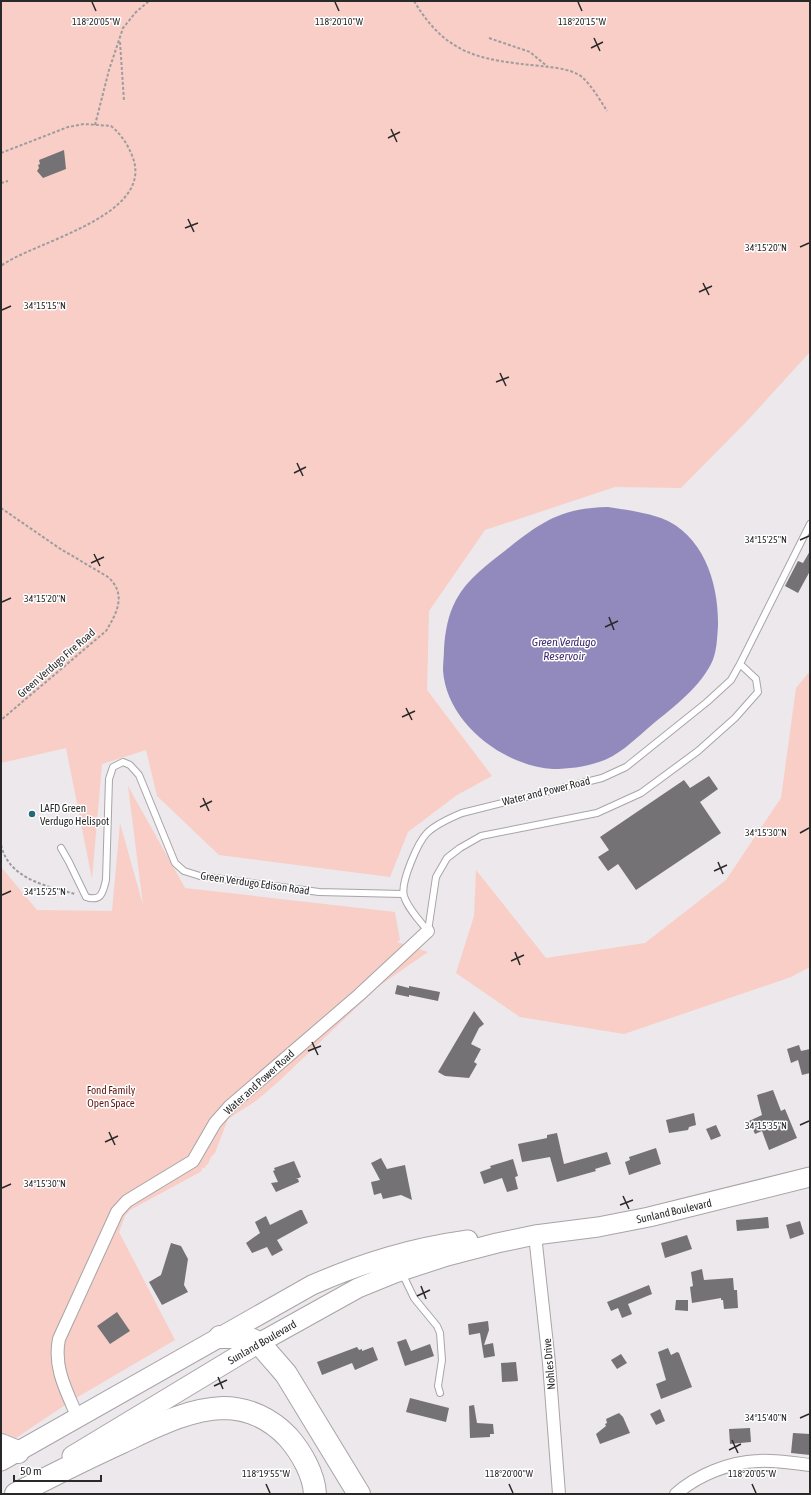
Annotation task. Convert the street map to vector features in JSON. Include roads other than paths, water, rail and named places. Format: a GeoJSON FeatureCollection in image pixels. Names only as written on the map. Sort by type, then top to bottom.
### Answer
{"type":"FeatureCollection","features":[{"type":"Feature","properties":{"kind":"highway"},"geometry":{"type":"LineString","coordinates":[[220,1337],[246,1337],[260,1343],[286,1374],[359,1494]]}},
{"type":"Feature","properties":{"kind":"highway"},"geometry":{"type":"LineString","coordinates":[[16,1494],[144,1432],[187,1414],[224,1408],[255,1414],[282,1431],[303,1458],[310,1474],[315,1494]]}},
{"type":"Feature","properties":{"kind":"main road","name":"Sunland Boulevard"},"geometry":{"type":"LineString","coordinates":[[9,1494],[260,1343],[358,1288],[447,1256],[536,1235],[649,1218],[810,1177]]}},
{"type":"Feature","properties":{"kind":"main road","name":"Sunland Boulevard"},"geometry":{"type":"LineString","coordinates":[[7,1453],[78,1418],[312,1285],[349,1268],[389,1255],[442,1244],[498,1235],[536,1235]]}},
{"type":"Feature","properties":{"kind":"street","name":"Water and Power Road"},"geometry":{"type":"LineString","coordinates":[[78,1418],[58,1366],[57,1351],[59,1339],[116,1212],[127,1201],[193,1161],[215,1123],[230,1106],[358,995],[428,931]]}},
{"type":"Feature","properties":{"kind":"street","name":"Nohles Drive"},"geometry":{"type":"LineString","coordinates":[[536,1235],[548,1355],[559,1494]]}},
{"type":"Feature","properties":{"kind":"street"},"geometry":{"type":"LineString","coordinates":[[676,1494],[705,1475],[744,1462],[769,1461],[810,1465]]}},
{"type":"Feature","properties":{"kind":"lane","name":"Water and Power Road"},"geometry":{"type":"LineString","coordinates":[[403,894],[407,870],[417,848],[427,833],[446,820],[462,813],[602,778],[626,767],[707,702],[731,680],[810,524]]}},
{"type":"Feature","properties":{"kind":"lane"},"geometry":{"type":"LineString","coordinates":[[428,931],[436,877],[447,858],[481,836],[597,813],[640,793],[698,751],[735,718],[758,692],[756,679],[740,664]]}},
{"type":"Feature","properties":{"kind":"lane","name":"Green Verdugo Edison Road"},"geometry":{"type":"LineString","coordinates":[[61,848],[70,862],[86,897],[92,899],[98,898],[103,891],[106,880],[109,779],[113,767],[123,762],[130,765],[139,775],[175,862],[184,871],[200,876],[319,892],[403,894]]}},
{"type":"Feature","properties":{"kind":"lane"},"geometry":{"type":"LineString","coordinates":[[403,894],[415,916],[428,931]]}},
{"type":"Feature","properties":{"kind":"lane"},"geometry":{"type":"LineString","coordinates":[[402,1271],[414,1298],[437,1326],[440,1333],[442,1360],[438,1386],[440,1393]]}},
{"type":"Feature","properties":{"kind":"water","name":"Green Verdugo Reservoir"},"geometry":{"type":"Polygon","coordinates":[[[608,507],[661,518],[676,526],[688,536],[698,548],[712,578],[718,610],[716,645],[711,664],[698,683],[673,707],[630,744],[606,759],[588,765],[564,769],[534,766],[515,760],[480,738],[454,707],[447,689],[443,670],[445,636],[453,606],[466,585],[478,572],[541,524],[552,518],[577,510],[608,507]]]}},
{"type":"Feature","properties":{"kind":"place","name":"LAFD Green Verdugo Helispot"},"geometry":{"type":"Point","coordinates":[32,814]}},
{"type":"Feature","properties":{"kind":"park label","name":"Fond Family Open Space"},"geometry":{"type":"Point","coordinates":[111,1096]}}]}
